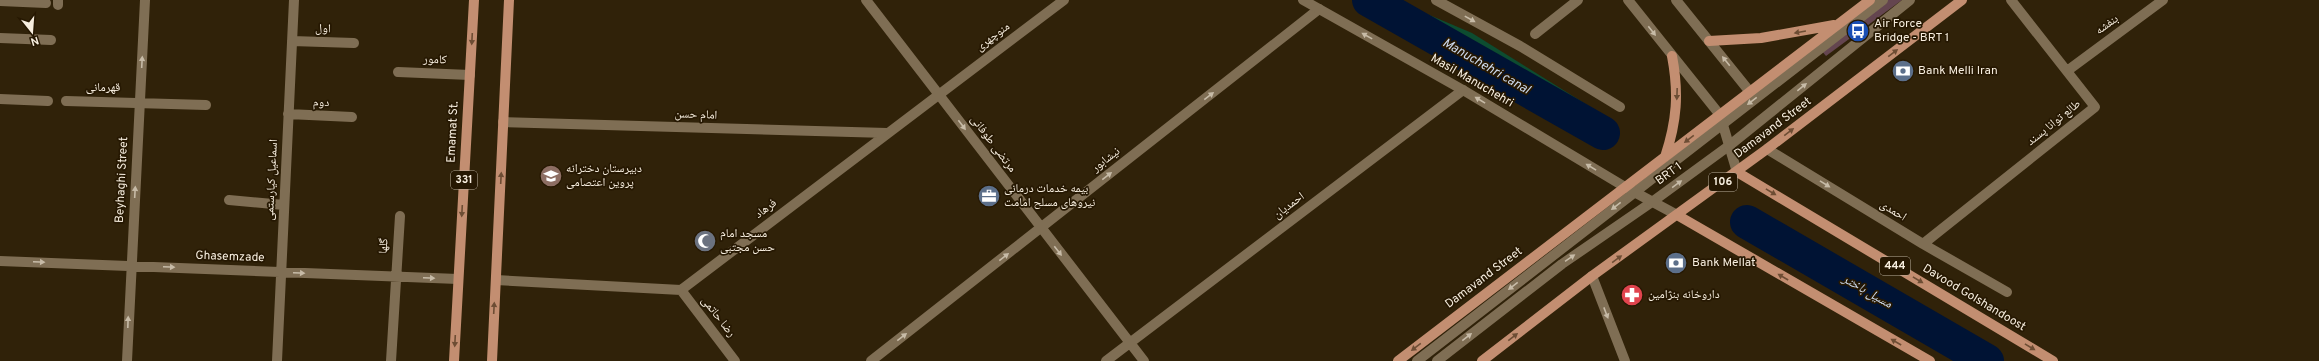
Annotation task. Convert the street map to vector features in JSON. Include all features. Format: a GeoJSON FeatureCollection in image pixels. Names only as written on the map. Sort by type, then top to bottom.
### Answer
{"type":"FeatureCollection","features":[{"type":"Feature","properties":{"kind":"main road","name":"Emamat St."},"geometry":{"type":"LineString","coordinates":[[454,361],[474,0]]}},
{"type":"Feature","properties":{"kind":"main road"},"geometry":{"type":"LineString","coordinates":[[492,361],[509,0]]}},
{"type":"Feature","properties":{"kind":"main road"},"geometry":{"type":"LineString","coordinates":[[1722,119],[1750,92],[1870,0]]}},
{"type":"Feature","properties":{"kind":"main road","name":"Damavand Street"},"geometry":{"type":"LineString","coordinates":[[1482,361],[1592,276],[1737,172],[1962,0]]}},
{"type":"Feature","properties":{"kind":"main road"},"geometry":{"type":"LineString","coordinates":[[1709,41],[1761,38],[1838,24]]}},
{"type":"Feature","properties":{"kind":"main road"},"geometry":{"type":"LineString","coordinates":[[1665,157],[1674,130],[1676,107],[1677,84],[1672,56]]}},
{"type":"Feature","properties":{"kind":"main road","name":"Damavand Street"},"geometry":{"type":"LineString","coordinates":[[1398,361],[1629,190],[1665,157],[1722,119]]}},
{"type":"Feature","properties":{"kind":"main road","name":"Davood Golshandoost"},"geometry":{"type":"LineString","coordinates":[[1737,172],[2054,361]]}},
{"type":"Feature","properties":{"kind":"main road"},"geometry":{"type":"LineString","coordinates":[[1677,215],[1930,361]]}},
{"type":"Feature","properties":{"kind":"street","name":"Beyhaghi Street"},"geometry":{"type":"LineString","coordinates":[[126,361],[145,0]]}},
{"type":"Feature","properties":{"kind":"street","name":"اسماعیل کیارستمی"},"geometry":{"type":"LineString","coordinates":[[277,361],[294,0]]}},
{"type":"Feature","properties":{"kind":"street","name":"مرتضی طوفانی"},"geometry":{"type":"LineString","coordinates":[[866,0],[1144,361]]}},
{"type":"Feature","properties":{"kind":"street","name":"منوچهری"},"geometry":{"type":"LineString","coordinates":[[938,94],[1064,0]]}},
{"type":"Feature","properties":{"kind":"street","name":"Masil Manuchehri"},"geometry":{"type":"LineString","coordinates":[[1303,0],[1463,90],[1629,190],[1677,215]]}},
{"type":"Feature","properties":{"kind":"street"},"geometry":{"type":"LineString","coordinates":[[1436,0],[1520,46],[1620,107]]}},
{"type":"Feature","properties":{"kind":"street"},"geometry":{"type":"LineString","coordinates":[[1535,34],[1578,0]]}},
{"type":"Feature","properties":{"kind":"street"},"geometry":{"type":"LineString","coordinates":[[1628,0],[1722,119],[1737,172]]}},
{"type":"Feature","properties":{"kind":"street"},"geometry":{"type":"LineString","coordinates":[[1676,0],[1750,92]]}},
{"type":"Feature","properties":{"kind":"street","name":"BRT 1"},"geometry":{"type":"LineString","coordinates":[[1417,361],[1629,190],[1883,0]]}},
{"type":"Feature","properties":{"kind":"street","name":"BRT 1"},"geometry":{"type":"LineString","coordinates":[[1437,361],[1562,264],[1652,202],[1730,145],[1910,0]]}},
{"type":"Feature","properties":{"kind":"street","name":"طالع توانا پسند"},"geometry":{"type":"LineString","coordinates":[[1923,244],[2095,107],[2011,0]]}},
{"type":"Feature","properties":{"kind":"street","name":"بنفشه"},"geometry":{"type":"LineString","coordinates":[[2067,71],[2163,0]]}},
{"type":"Feature","properties":{"kind":"street"},"geometry":{"type":"LineString","coordinates":[[0,1],[46,2]]}},
{"type":"Feature","properties":{"kind":"street","name":"نیشابور"},"geometry":{"type":"LineString","coordinates":[[871,361],[1319,9]]}},
{"type":"Feature","properties":{"kind":"street"},"geometry":{"type":"LineString","coordinates":[[0,38],[51,40]]}},
{"type":"Feature","properties":{"kind":"street","name":"اول"},"geometry":{"type":"LineString","coordinates":[[292,41],[354,43]]}},
{"type":"Feature","properties":{"kind":"street","name":"کامور"},"geometry":{"type":"LineString","coordinates":[[398,72],[470,75]]}},
{"type":"Feature","properties":{"kind":"street","name":"احمدیان"},"geometry":{"type":"LineString","coordinates":[[1106,361],[1463,90]]}},
{"type":"Feature","properties":{"kind":"street","name":"فرهاد"},"geometry":{"type":"LineString","coordinates":[[680,290],[938,94]]}},
{"type":"Feature","properties":{"kind":"street"},"geometry":{"type":"LineString","coordinates":[[0,99],[48,100]]}},
{"type":"Feature","properties":{"kind":"street","name":"قهرمانی"},"geometry":{"type":"LineString","coordinates":[[66,101],[140,101],[206,105]]}},
{"type":"Feature","properties":{"kind":"street","name":"دوم"},"geometry":{"type":"LineString","coordinates":[[288,114],[352,117]]}},
{"type":"Feature","properties":{"kind":"street","name":"امام حسن"},"geometry":{"type":"LineString","coordinates":[[504,122],[887,133]]}},
{"type":"Feature","properties":{"kind":"street","name":"احمدی"},"geometry":{"type":"LineString","coordinates":[[1767,149],[1923,244],[2007,292]]}},
{"type":"Feature","properties":{"kind":"street"},"geometry":{"type":"LineString","coordinates":[[229,200],[284,205]]}},
{"type":"Feature","properties":{"kind":"street","name":"گلها"},"geometry":{"type":"LineString","coordinates":[[391,361],[395,277],[400,216]]}},
{"type":"Feature","properties":{"kind":"street","name":"Ghasemzade"},"geometry":{"type":"LineString","coordinates":[[0,261],[458,280]]}},
{"type":"Feature","properties":{"kind":"street"},"geometry":{"type":"LineString","coordinates":[[1592,276],[1625,361]]}},
{"type":"Feature","properties":{"kind":"street"},"geometry":{"type":"LineString","coordinates":[[496,280],[680,290]]}},
{"type":"Feature","properties":{"kind":"street","name":"رضا حاتمی"},"geometry":{"type":"LineString","coordinates":[[680,290],[735,361]]}},
{"type":"Feature","properties":{"kind":"green space"},"geometry":{"type":"Polygon","coordinates":[[[1408,6],[1472,33],[1616,123],[1596,146],[1393,30],[1408,6]]]}},
{"type":"Feature","properties":{"kind":"building"},"geometry":{"type":"Polygon","coordinates":[[[1887,0],[1902,0],[1826,56],[1821,50],[1887,0]]]}},
{"type":"Feature","properties":{"kind":"waterway","name":"Manuchehri canal"},"geometry":{"type":"LineString","coordinates":[[1369,0],[1603,133]]}},
{"type":"Feature","properties":{"kind":"waterway","name":"مسیل باختر"},"geometry":{"type":"LineString","coordinates":[[1747,222],[1987,361]]}},
{"type":"Feature","properties":{"kind":"place","name":"Air Force Bridge - BRT 1"},"geometry":{"type":"Point","coordinates":[1858,31]}},
{"type":"Feature","properties":{"kind":"place","name":"Bank Melli Iran"},"geometry":{"type":"Point","coordinates":[1903,71]}},
{"type":"Feature","properties":{"kind":"place","name":"دبیرستان دخترانه پروین اعتصامی"},"geometry":{"type":"Point","coordinates":[551,176]}},
{"type":"Feature","properties":{"kind":"place","name":"بیمه خدمات درمانی نیروهای مسلح امامت"},"geometry":{"type":"Point","coordinates":[989,196]}},
{"type":"Feature","properties":{"kind":"place","name":"مسجد امام حسن مجتبی"},"geometry":{"type":"Point","coordinates":[705,241]}},
{"type":"Feature","properties":{"kind":"place","name":"Bank Mellat"},"geometry":{"type":"Point","coordinates":[1676,263]}},
{"type":"Feature","properties":{"kind":"place","name":"داروخانه بنژامین"},"geometry":{"type":"Point","coordinates":[1632,295]}}]}
